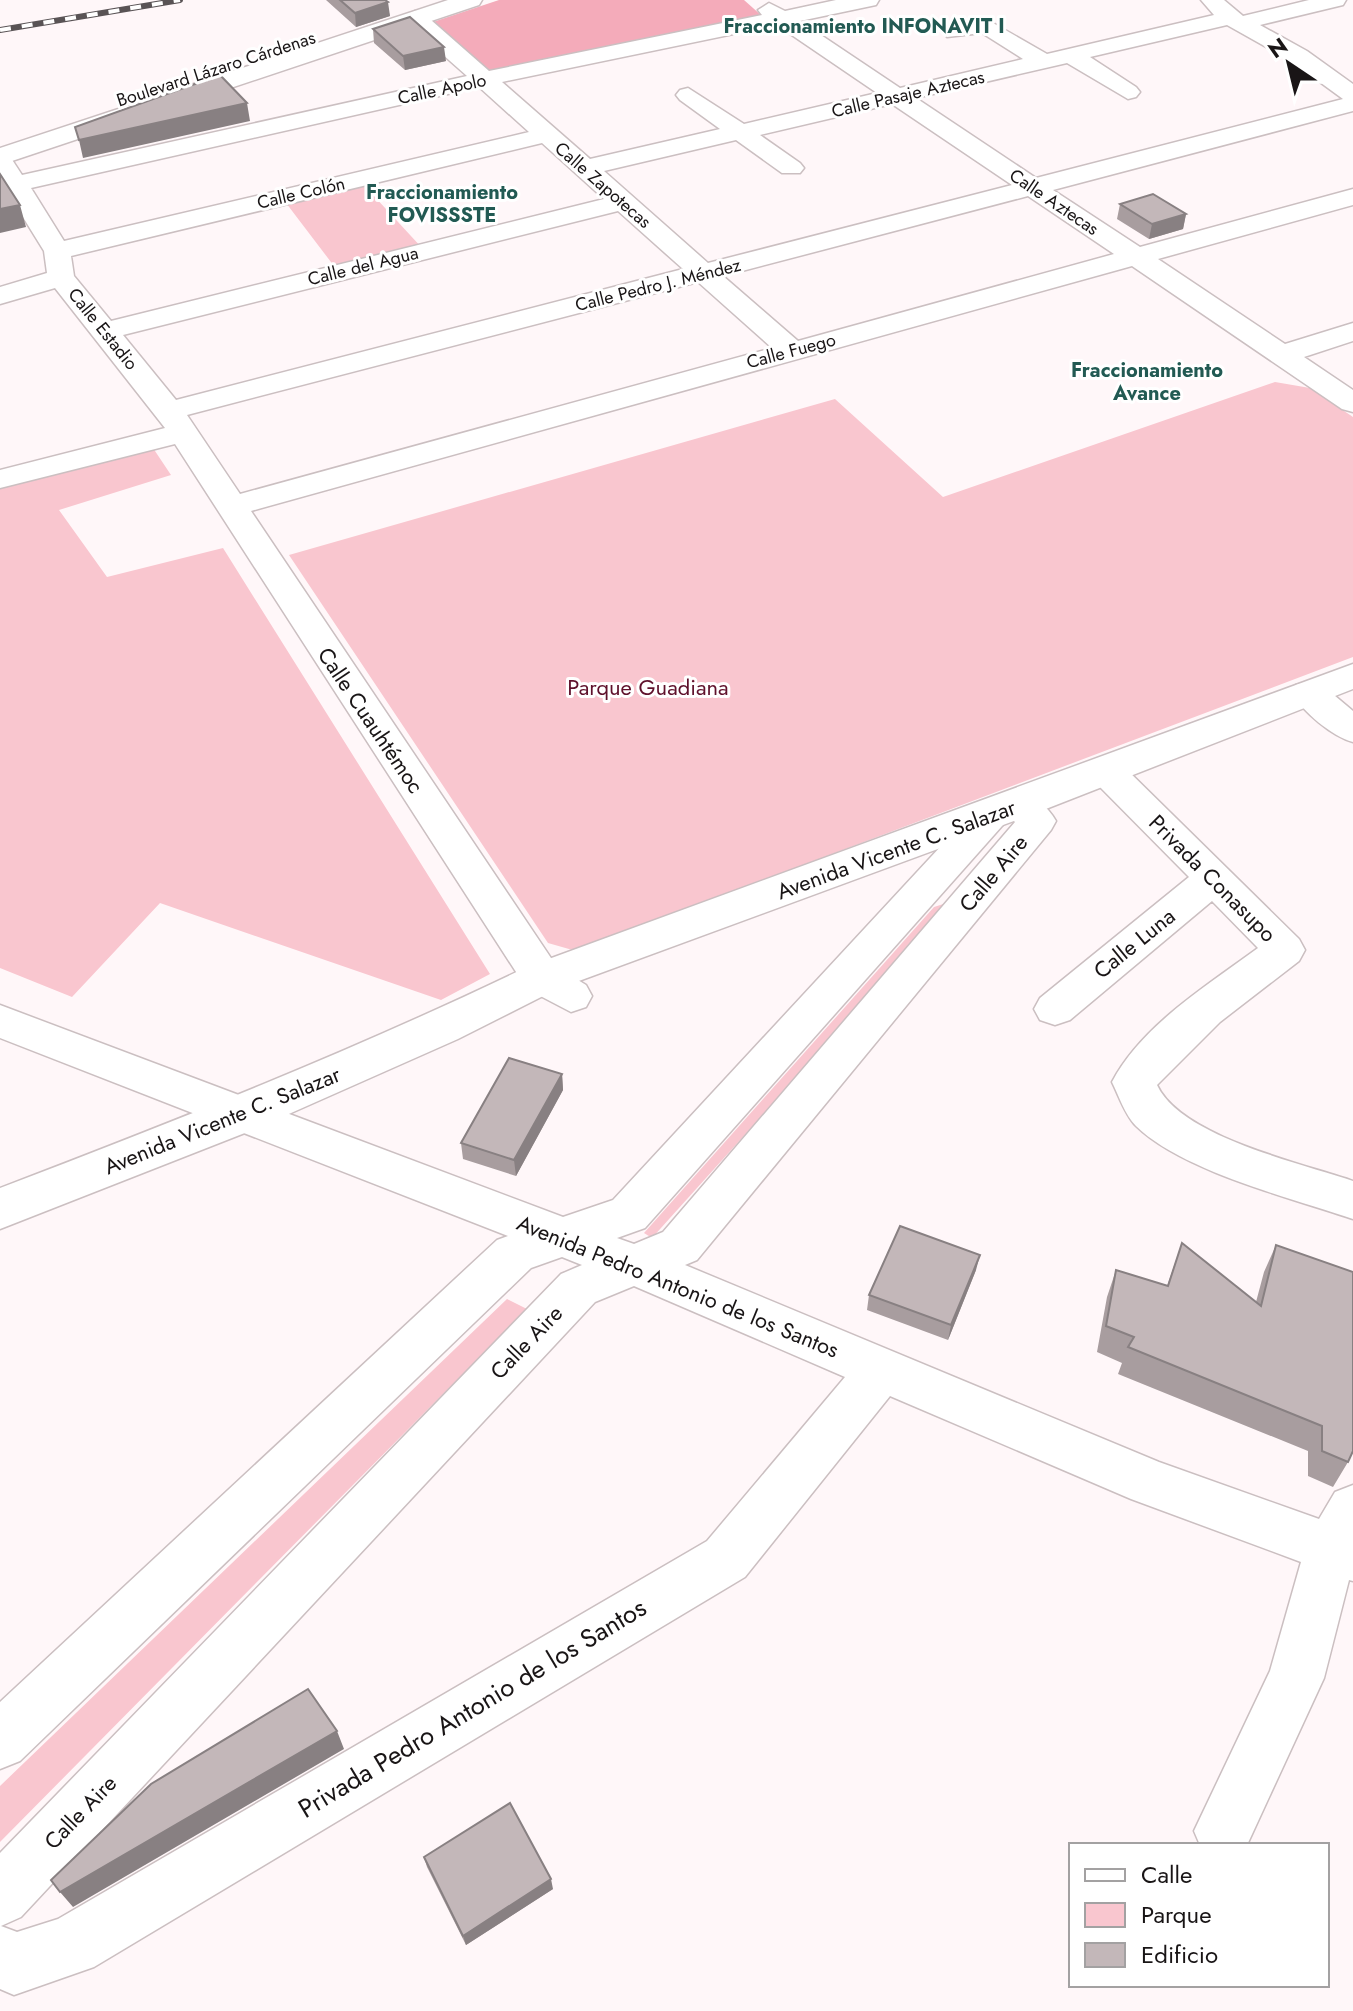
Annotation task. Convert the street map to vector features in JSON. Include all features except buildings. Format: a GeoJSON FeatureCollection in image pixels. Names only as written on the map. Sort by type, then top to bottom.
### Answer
{"type":"FeatureCollection","features":[{"type":"Feature","properties":{"kind":"main road","name":"Boulevard Lázaro Cárdenas"},"geometry":{"type":"LineString","coordinates":[[0,142],[86,111],[433,0]]}},
{"type":"Feature","properties":{"kind":"main road","name":"Boulevard Lázaro Cárdenas"},"geometry":{"type":"LineString","coordinates":[[0,158],[471,0]]}},
{"type":"Feature","properties":{"kind":"main road","name":"Avenida Vicente C. Salazar"},"geometry":{"type":"LineString","coordinates":[[556,987],[1016,813],[1335,707],[1353,676]]}},
{"type":"Feature","properties":{"kind":"main road","name":"Avenida Vicente C. Salazar"},"geometry":{"type":"LineString","coordinates":[[0,1209],[239,1116],[442,1027],[959,851],[1016,813]]}},
{"type":"Feature","properties":{"kind":"street","name":"Calle Aztecas"},"geometry":{"type":"LineString","coordinates":[[755,0],[1353,403]]}},
{"type":"Feature","properties":{"kind":"street","name":"Calle Apolo"},"geometry":{"type":"LineString","coordinates":[[16,184],[485,79],[868,0]]}},
{"type":"Feature","properties":{"kind":"street"},"geometry":{"type":"LineString","coordinates":[[1212,0],[1237,20],[1299,56],[1353,95]]}},
{"type":"Feature","properties":{"kind":"street","name":"Calle Pasaje Aztecas"},"geometry":{"type":"LineString","coordinates":[[585,168],[1071,55],[1335,0]]}},
{"type":"Feature","properties":{"kind":"street","name":"Calle Zapotecas"},"geometry":{"type":"LineString","coordinates":[[415,18],[792,351]]}},
{"type":"Feature","properties":{"kind":"street"},"geometry":{"type":"LineString","coordinates":[[955,32],[986,26],[1044,62]]}},
{"type":"Feature","properties":{"kind":"street"},"geometry":{"type":"LineString","coordinates":[[1071,55],[1128,92]]}},
{"type":"Feature","properties":{"kind":"street"},"geometry":{"type":"LineString","coordinates":[[688,95],[791,168]]}},
{"type":"Feature","properties":{"kind":"street","name":"Calle Pedro J. Méndez"},"geometry":{"type":"LineString","coordinates":[[0,479],[175,422],[704,273],[1353,104]]}},
{"type":"Feature","properties":{"kind":"street"},"geometry":{"type":"LineString","coordinates":[[249,131],[267,150]]}},
{"type":"Feature","properties":{"kind":"street","name":"Calle Colón"},"geometry":{"type":"LineString","coordinates":[[0,296],[59,264],[546,135]]}},
{"type":"Feature","properties":{"kind":"street","name":"Calle Estadio"},"geometry":{"type":"LineString","coordinates":[[0,158],[59,264],[104,331],[175,422]]}},
{"type":"Feature","properties":{"kind":"street","name":"Calle Fuego"},"geometry":{"type":"LineString","coordinates":[[229,507],[1353,197]]}},
{"type":"Feature","properties":{"kind":"street","name":"Calle del Agua"},"geometry":{"type":"LineString","coordinates":[[104,331],[623,202]]}},
{"type":"Feature","properties":{"kind":"street"},"geometry":{"type":"LineString","coordinates":[[1281,355],[1353,332]]}},
{"type":"Feature","properties":{"kind":"street","name":"Calle Cuauhtémoc"},"geometry":{"type":"LineString","coordinates":[[175,422],[229,507],[556,987]]}},
{"type":"Feature","properties":{"kind":"street","name":"Privada Conasupo"},"geometry":{"type":"LineString","coordinates":[[1114,779],[1285,950],[1193,1019],[1158,1051],[1134,1082],[1151,1113],[1180,1133],[1231,1156],[1353,1200]]}},
{"type":"Feature","properties":{"kind":"street","name":"Calle Aire"},"geometry":{"type":"LineString","coordinates":[[0,1896],[578,1288],[680,1246],[1016,813]]}},
{"type":"Feature","properties":{"kind":"street","name":"Calle Aire"},"geometry":{"type":"LineString","coordinates":[[0,1741],[514,1254],[629,1214],[959,851]]}},
{"type":"Feature","properties":{"kind":"street","name":"Calle Luna"},"geometry":{"type":"LineString","coordinates":[[1055,1009],[1214,878]]}},
{"type":"Feature","properties":{"kind":"street","name":"Avenida Pedro Antonio de los Santos"},"geometry":{"type":"LineString","coordinates":[[0,1021],[239,1116],[635,1265],[1149,1482],[1346,1538]]}},
{"type":"Feature","properties":{"kind":"street","name":"Privada Pedro Antonio de los Santos"},"geometry":{"type":"LineString","coordinates":[[0,1956],[14,1964],[72,1945],[726,1559],[883,1368]]}},
{"type":"Feature","properties":{"kind":"street"},"geometry":{"type":"LineString","coordinates":[[1223,1831],[1296,1678],[1346,1538]]}},
{"type":"Feature","properties":{"kind":"green space"},"geometry":{"type":"Polygon","coordinates":[[[361,182],[423,249],[337,270],[283,199],[361,182]]]}},
{"type":"Feature","properties":{"kind":"green space","name":"Parque Guadiana"},"geometry":{"type":"Polygon","coordinates":[[[1275,382],[1310,388],[1353,417],[1353,657],[576,951],[548,943],[289,555],[835,399],[943,497],[1275,382]]]}},
{"type":"Feature","properties":{"kind":"green space"},"geometry":{"type":"Polygon","coordinates":[[[153,448],[171,475],[59,510],[107,577],[223,548],[490,974],[441,1000],[160,903],[72,997],[0,968],[0,486],[153,448]]]}},
{"type":"Feature","properties":{"kind":"green space"},"geometry":{"type":"Polygon","coordinates":[[[956,900],[652,1238],[644,1233],[934,907],[956,900]]]}},
{"type":"Feature","properties":{"kind":"green space"},"geometry":{"type":"Polygon","coordinates":[[[507,1299],[527,1309],[0,1842],[0,1786],[507,1299]]]}},
{"type":"Feature","properties":{"kind":"shaded area"},"geometry":{"type":"Polygon","coordinates":[[[499,0],[744,0],[762,16],[487,75],[427,24],[499,0]]]}},
{"type":"Feature","properties":{"kind":"railway"},"geometry":{"type":"LineString","coordinates":[[0,30],[180,0]]}},
{"type":"Feature","properties":{"kind":"district","name":"Fraccionamiento INFONAVIT I"},"geometry":{"type":"Point","coordinates":[864,26]}},
{"type":"Feature","properties":{"kind":"district","name":"Fraccionamiento FOVISSSTE"},"geometry":{"type":"Point","coordinates":[442,204]}},
{"type":"Feature","properties":{"kind":"district","name":"Fraccionamiento Avance"},"geometry":{"type":"Point","coordinates":[1147,382]}}]}
